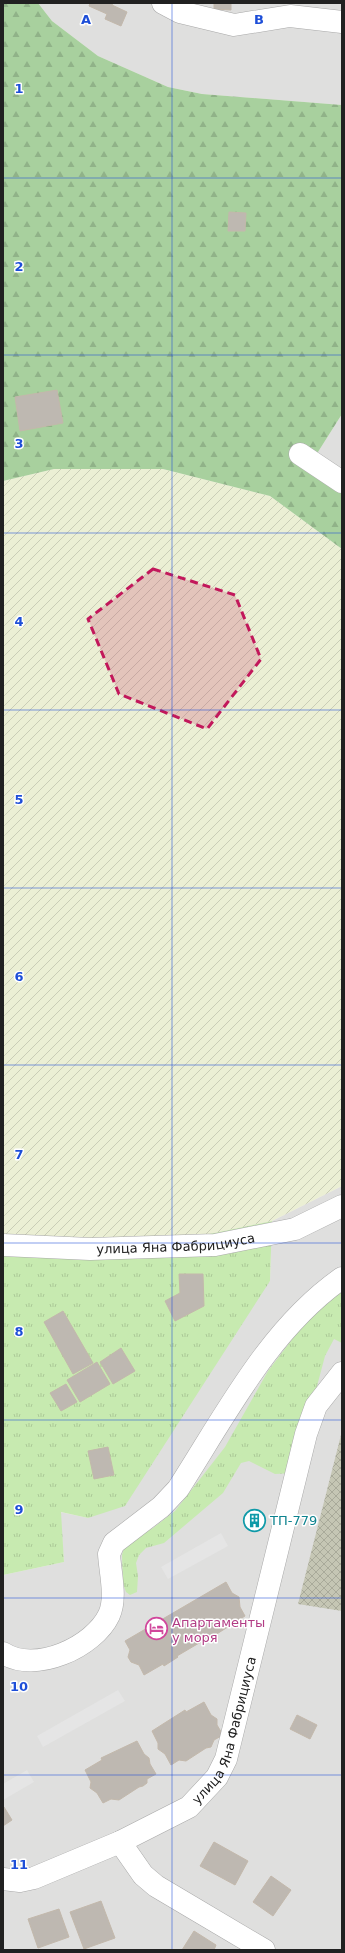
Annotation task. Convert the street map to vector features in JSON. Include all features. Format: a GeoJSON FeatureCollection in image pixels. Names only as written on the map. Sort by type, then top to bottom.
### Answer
{"type":"FeatureCollection","features":[{"type":"Feature","properties":{"kind":"street"},"geometry":{"type":"LineString","coordinates":[[162,3],[180,12],[234,25],[290,16],[342,22]]}},
{"type":"Feature","properties":{"kind":"street"},"geometry":{"type":"LineString","coordinates":[[300,454],[342,482]]}},
{"type":"Feature","properties":{"kind":"street","name":"улица Яна Фабрициуса"},"geometry":{"type":"LineString","coordinates":[[3,1245],[90,1249],[215,1245],[295,1229],[342,1206]]}},
{"type":"Feature","properties":{"kind":"street"},"geometry":{"type":"LineString","coordinates":[[3,1653],[7,1656],[30,1660],[52,1658],[78,1647],[102,1627],[109,1614],[112,1602],[109,1554],[114,1543],[161,1507],[178,1489],[268,1348],[304,1308],[342,1278]]}},
{"type":"Feature","properties":{"kind":"street","name":"улица Яна Фабрициуса"},"geometry":{"type":"LineString","coordinates":[[3,1879],[20,1881],[34,1878],[120,1842],[189,1807],[204,1793],[220,1771],[227,1752],[306,1434],[316,1406],[342,1373]]}},
{"type":"Feature","properties":{"kind":"street"},"geometry":{"type":"LineString","coordinates":[[120,1842],[143,1875],[156,1886],[264,1950]]}},
{"type":"Feature","properties":{"kind":"highlighted area"},"geometry":{"type":"Polygon","coordinates":[[[153,569],[235,595],[261,659],[207,729],[119,694],[88,619],[153,569]]]}},
{"type":"Feature","properties":{"kind":"shaded area"},"geometry":{"type":"Polygon","coordinates":[[[38,3],[342,3],[342,105],[202,94],[168,87],[98,56],[52,21],[38,3]]]}},
{"type":"Feature","properties":{"kind":"shaded area"},"geometry":{"type":"Polygon","coordinates":[[[342,414],[342,494],[306,471],[342,414]]]}},
{"type":"Feature","properties":{"kind":"shaded area"},"geometry":{"type":"Polygon","coordinates":[[[54,469],[163,469],[270,496],[342,549],[342,1186],[272,1221],[190,1238],[3,1238],[3,481],[54,469]]]}},
{"type":"Feature","properties":{"kind":"shaded area"},"geometry":{"type":"Polygon","coordinates":[[[342,1186],[342,1950],[3,1950],[3,1575],[64,1562],[60,1512],[88,1518],[270,1281],[272,1221],[342,1186]]]}},
{"type":"Feature","properties":{"kind":"shaded area"},"geometry":{"type":"Polygon","coordinates":[[[342,1431],[342,1611],[298,1604],[342,1431]]]}},
{"type":"Feature","properties":{"kind":"shaded area"},"geometry":{"type":"Polygon","coordinates":[[[221,1533],[228,1546],[168,1579],[161,1567],[221,1533]]]}},
{"type":"Feature","properties":{"kind":"shaded area"},"geometry":{"type":"Polygon","coordinates":[[[118,1690],[125,1701],[43,1747],[37,1736],[118,1690]]]}},
{"type":"Feature","properties":{"kind":"shaded area"},"geometry":{"type":"Polygon","coordinates":[[[27,1770],[34,1782],[3,1800],[3,1784],[27,1770]]]}},
{"type":"Feature","properties":{"kind":"green space"},"geometry":{"type":"Polygon","coordinates":[[[3,3],[38,3],[52,21],[98,56],[168,87],[202,94],[342,105],[342,414],[306,471],[342,494],[342,549],[270,496],[163,469],[54,469],[3,481],[3,3]]]}},
{"type":"Feature","properties":{"kind":"green space"},"geometry":{"type":"Polygon","coordinates":[[[272,1221],[270,1281],[125,1506],[88,1518],[61,1512],[64,1562],[3,1575],[3,1238],[190,1238],[272,1221]]]}},
{"type":"Feature","properties":{"kind":"green space"},"geometry":{"type":"Polygon","coordinates":[[[342,1289],[342,1343],[334,1339],[325,1356],[294,1473],[275,1474],[249,1461],[241,1463],[223,1493],[164,1543],[146,1548],[139,1555],[136,1563],[138,1576],[137,1592],[130,1595],[126,1592],[123,1584],[122,1555],[124,1548],[135,1538],[153,1528],[175,1511],[225,1447],[268,1371],[303,1325],[342,1289]]]}},
{"type":"Feature","properties":{"kind":"building"},"geometry":{"type":"Polygon","coordinates":[[[90,3],[113,3],[112,5],[127,12],[121,26],[105,19],[107,14],[89,6],[90,3]]]}},
{"type":"Feature","properties":{"kind":"building"},"geometry":{"type":"Polygon","coordinates":[[[214,3],[231,3],[231,10],[214,9],[214,3]]]}},
{"type":"Feature","properties":{"kind":"building"},"geometry":{"type":"Polygon","coordinates":[[[229,212],[246,213],[245,231],[228,231],[229,212]]]}},
{"type":"Feature","properties":{"kind":"building"},"geometry":{"type":"Polygon","coordinates":[[[57,390],[63,423],[20,431],[15,397],[57,390]]]}},
{"type":"Feature","properties":{"kind":"building"},"geometry":{"type":"Polygon","coordinates":[[[179,1274],[203,1274],[204,1306],[175,1321],[165,1301],[180,1293],[179,1274]]]}},
{"type":"Feature","properties":{"kind":"building"},"geometry":{"type":"Polygon","coordinates":[[[63,1311],[93,1363],[73,1374],[44,1322],[63,1311]]]}},
{"type":"Feature","properties":{"kind":"building"},"geometry":{"type":"Polygon","coordinates":[[[121,1348],[135,1371],[113,1384],[100,1362],[121,1348]]]}},
{"type":"Feature","properties":{"kind":"building"},"geometry":{"type":"Polygon","coordinates":[[[97,1362],[110,1384],[80,1402],[67,1380],[97,1362]]]}},
{"type":"Feature","properties":{"kind":"building"},"geometry":{"type":"Polygon","coordinates":[[[66,1384],[77,1402],[61,1411],[50,1393],[66,1384]]]}},
{"type":"Feature","properties":{"kind":"building"},"geometry":{"type":"Polygon","coordinates":[[[108,1447],[114,1475],[94,1479],[88,1451],[108,1447]]]}},
{"type":"Feature","properties":{"kind":"building","name":"ТП-779"},"geometry":{"type":"Polygon","coordinates":[[[256,1511],[263,1522],[252,1529],[245,1518],[256,1511]]]}},
{"type":"Feature","properties":{"kind":"building"},"geometry":{"type":"Polygon","coordinates":[[[226,1582],[232,1593],[239,1597],[240,1607],[245,1616],[212,1637],[211,1636],[177,1656],[178,1657],[164,1666],[163,1664],[144,1675],[139,1665],[131,1662],[128,1657],[130,1650],[125,1641],[226,1582]]]}},
{"type":"Feature","properties":{"kind":"building"},"geometry":{"type":"Polygon","coordinates":[[[204,1702],[211,1715],[217,1719],[217,1725],[223,1735],[214,1740],[211,1747],[206,1748],[186,1761],[179,1760],[171,1765],[165,1754],[158,1749],[158,1743],[152,1731],[185,1710],[186,1712],[204,1702]]]}},
{"type":"Feature","properties":{"kind":"building"},"geometry":{"type":"Polygon","coordinates":[[[297,1715],[317,1725],[310,1739],[290,1729],[297,1715]]]}},
{"type":"Feature","properties":{"kind":"building"},"geometry":{"type":"Polygon","coordinates":[[[137,1741],[144,1754],[149,1758],[150,1764],[156,1774],[147,1779],[147,1783],[143,1786],[119,1800],[111,1799],[103,1803],[97,1793],[90,1788],[91,1782],[85,1770],[102,1760],[101,1758],[137,1741]]]}},
{"type":"Feature","properties":{"kind":"building"},"geometry":{"type":"Polygon","coordinates":[[[4,1807],[12,1820],[3,1826],[3,1808],[4,1807]]]}},
{"type":"Feature","properties":{"kind":"building"},"geometry":{"type":"Polygon","coordinates":[[[214,1842],[248,1861],[235,1885],[200,1866],[214,1842]]]}},
{"type":"Feature","properties":{"kind":"building"},"geometry":{"type":"Polygon","coordinates":[[[271,1876],[291,1890],[273,1916],[253,1902],[271,1876]]]}},
{"type":"Feature","properties":{"kind":"building"},"geometry":{"type":"Polygon","coordinates":[[[101,1901],[115,1938],[84,1949],[70,1912],[101,1901]]]}},
{"type":"Feature","properties":{"kind":"building"},"geometry":{"type":"Polygon","coordinates":[[[59,1909],[69,1937],[38,1948],[28,1919],[59,1909]]]}},
{"type":"Feature","properties":{"kind":"building"},"geometry":{"type":"Polygon","coordinates":[[[194,1931],[216,1945],[214,1950],[182,1950],[194,1931]]]}},
{"type":"Feature","properties":{"kind":"place","name":"ТП-779"},"geometry":{"type":"Point","coordinates":[254,1520]}},
{"type":"Feature","properties":{"kind":"place","name":"Апартаменты у моря"},"geometry":{"type":"Point","coordinates":[157,1629]}}]}
